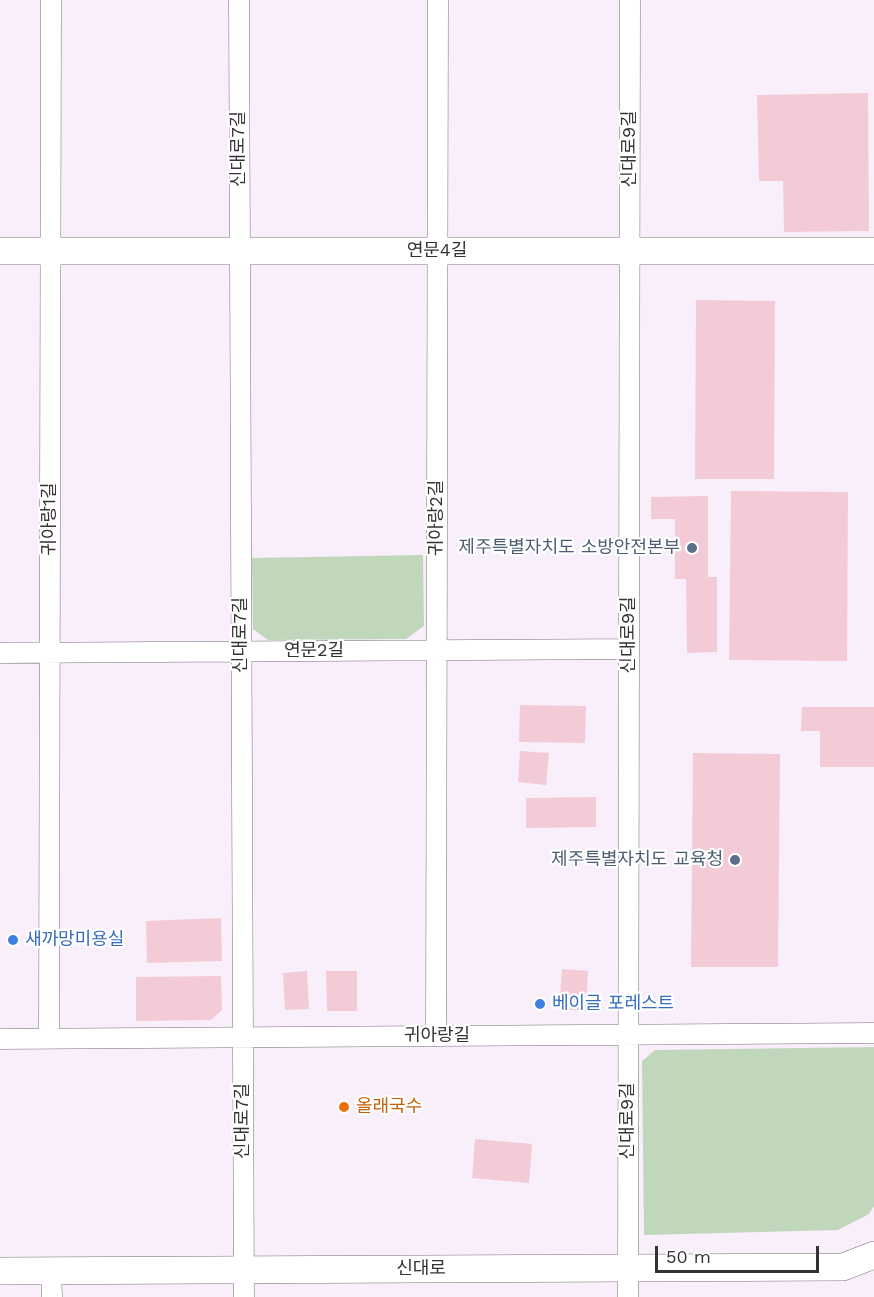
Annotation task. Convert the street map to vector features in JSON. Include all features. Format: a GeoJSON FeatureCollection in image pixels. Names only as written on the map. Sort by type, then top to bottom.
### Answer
{"type":"FeatureCollection","features":[{"type":"Feature","properties":{"kind":"main road","name":"연문4길"},"geometry":{"type":"LineString","coordinates":[[0,251],[874,252]]}},
{"type":"Feature","properties":{"kind":"main road"},"geometry":{"type":"LineString","coordinates":[[843,1267],[874,1256]]}},
{"type":"Feature","properties":{"kind":"main road","name":"신대로"},"geometry":{"type":"LineString","coordinates":[[0,1271],[51,1284],[243,1269],[843,1267]]}},
{"type":"Feature","properties":{"kind":"main road"},"geometry":{"type":"LineString","coordinates":[[843,1267],[874,1277]]}},
{"type":"Feature","properties":{"kind":"street","name":"귀아랑1길"},"geometry":{"type":"LineString","coordinates":[[49,1038],[51,0]]}},
{"type":"Feature","properties":{"kind":"street","name":"신대로7길"},"geometry":{"type":"LineString","coordinates":[[238,0],[244,1297]]}},
{"type":"Feature","properties":{"kind":"street","name":"귀아랑2길"},"geometry":{"type":"LineString","coordinates":[[436,1036],[438,0]]}},
{"type":"Feature","properties":{"kind":"street","name":"신대로9길"},"geometry":{"type":"LineString","coordinates":[[628,1297],[630,0]]}},
{"type":"Feature","properties":{"kind":"street","name":"연문2길"},"geometry":{"type":"LineString","coordinates":[[0,652],[629,649]]}},
{"type":"Feature","properties":{"kind":"street","name":"귀아랑길"},"geometry":{"type":"LineString","coordinates":[[0,1039],[874,1033]]}},
{"type":"Feature","properties":{"kind":"green space"},"geometry":{"type":"Polygon","coordinates":[[[423,555],[424,626],[406,639],[268,640],[253,629],[252,558],[423,555]]]}},
{"type":"Feature","properties":{"kind":"green space"},"geometry":{"type":"Polygon","coordinates":[[[874,1047],[874,1206],[869,1214],[838,1230],[644,1235],[642,1061],[655,1050],[874,1047]]]}},
{"type":"Feature","properties":{"kind":"building"},"geometry":{"type":"Polygon","coordinates":[[[868,93],[869,231],[784,232],[783,181],[759,181],[757,95],[868,93]]]}},
{"type":"Feature","properties":{"kind":"building"},"geometry":{"type":"Polygon","coordinates":[[[696,300],[775,301],[774,479],[695,479],[696,300]]]}},
{"type":"Feature","properties":{"kind":"building"},"geometry":{"type":"Polygon","coordinates":[[[731,491],[848,492],[847,661],[729,660],[731,491]]]}},
{"type":"Feature","properties":{"kind":"building","name":"제주특별자치도 소방안전본부"},"geometry":{"type":"Polygon","coordinates":[[[708,496],[708,577],[717,577],[717,652],[687,653],[686,579],[675,579],[675,519],[651,519],[651,497],[708,496]]]}},
{"type":"Feature","properties":{"kind":"building"},"geometry":{"type":"Polygon","coordinates":[[[520,705],[586,706],[585,743],[519,742],[520,705]]]}},
{"type":"Feature","properties":{"kind":"building"},"geometry":{"type":"Polygon","coordinates":[[[802,707],[874,707],[874,767],[820,767],[820,731],[801,731],[802,707]]]}},
{"type":"Feature","properties":{"kind":"building"},"geometry":{"type":"Polygon","coordinates":[[[520,751],[549,753],[546,785],[518,782],[520,751]]]}},
{"type":"Feature","properties":{"kind":"building","name":"제주특별자치도 교육청"},"geometry":{"type":"Polygon","coordinates":[[[693,753],[780,754],[778,967],[691,967],[693,753]]]}},
{"type":"Feature","properties":{"kind":"building"},"geometry":{"type":"Polygon","coordinates":[[[596,797],[596,827],[526,828],[526,798],[596,797]]]}},
{"type":"Feature","properties":{"kind":"building"},"geometry":{"type":"Polygon","coordinates":[[[221,918],[222,961],[147,963],[146,921],[221,918]]]}},
{"type":"Feature","properties":{"kind":"building"},"geometry":{"type":"Polygon","coordinates":[[[562,969],[588,971],[586,1011],[559,1009],[562,969]]]}},
{"type":"Feature","properties":{"kind":"building"},"geometry":{"type":"Polygon","coordinates":[[[307,971],[309,1009],[285,1010],[283,973],[307,971]]]}},
{"type":"Feature","properties":{"kind":"building"},"geometry":{"type":"Polygon","coordinates":[[[326,971],[357,971],[357,1011],[327,1011],[326,971]]]}},
{"type":"Feature","properties":{"kind":"building"},"geometry":{"type":"Polygon","coordinates":[[[221,976],[222,1010],[211,1020],[136,1021],[136,977],[221,976]]]}},
{"type":"Feature","properties":{"kind":"building"},"geometry":{"type":"Polygon","coordinates":[[[475,1139],[532,1144],[529,1183],[472,1178],[475,1139]]]}},
{"type":"Feature","properties":{"kind":"place","name":"제주특별자치도 소방안전본부"},"geometry":{"type":"Point","coordinates":[692,548]}},
{"type":"Feature","properties":{"kind":"place","name":"제주특별자치도 교육청"},"geometry":{"type":"Point","coordinates":[735,860]}},
{"type":"Feature","properties":{"kind":"place","name":"새까망미용실"},"geometry":{"type":"Point","coordinates":[13,940]}},
{"type":"Feature","properties":{"kind":"place","name":"베이글 포레스트"},"geometry":{"type":"Point","coordinates":[540,1004]}},
{"type":"Feature","properties":{"kind":"place","name":"올래국수"},"geometry":{"type":"Point","coordinates":[344,1107]}}]}
